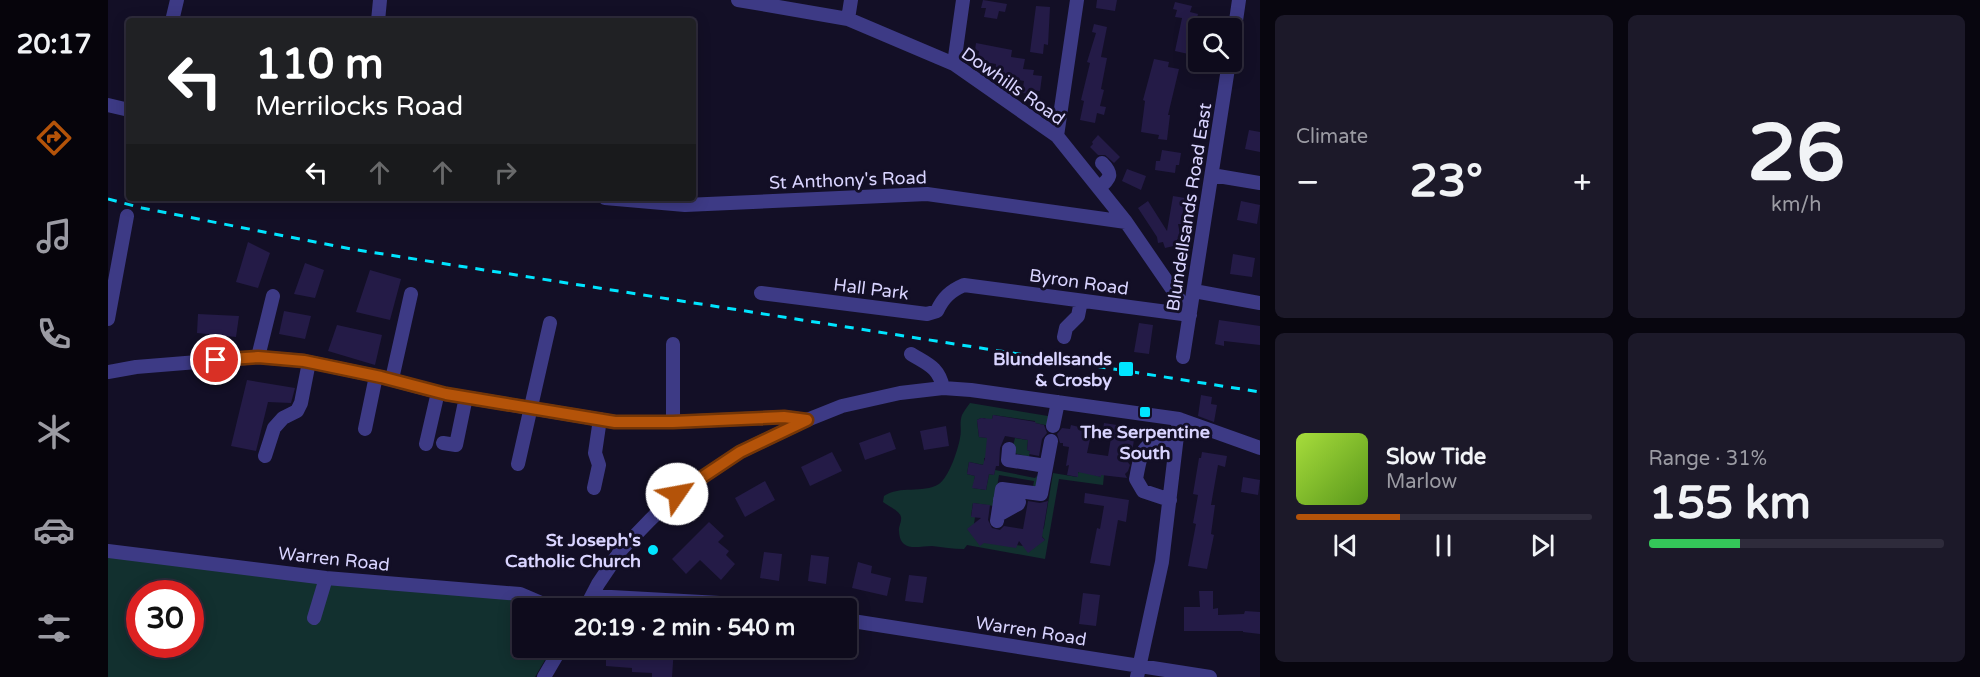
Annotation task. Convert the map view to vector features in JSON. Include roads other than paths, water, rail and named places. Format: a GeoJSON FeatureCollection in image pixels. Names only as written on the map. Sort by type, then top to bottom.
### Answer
{"type":"FeatureCollection","features":[{"type":"Feature","properties":{"kind":"street"},"geometry":{"type":"LineString","coordinates":[[173,18],[177,0]]}},
{"type":"Feature","properties":{"kind":"street"},"geometry":{"type":"LineString","coordinates":[[378,18],[380,0]]}},
{"type":"Feature","properties":{"kind":"street","name":"Dowhills Road"},"geometry":{"type":"LineString","coordinates":[[738,0],[848,19],[954,64],[1057,136],[1126,222],[1190,315]]}},
{"type":"Feature","properties":{"kind":"street"},"geometry":{"type":"LineString","coordinates":[[848,19],[851,0]]}},
{"type":"Feature","properties":{"kind":"street"},"geometry":{"type":"LineString","coordinates":[[954,64],[963,0]]}},
{"type":"Feature","properties":{"kind":"street"},"geometry":{"type":"LineString","coordinates":[[1057,136],[1077,0]]}},
{"type":"Feature","properties":{"kind":"street"},"geometry":{"type":"LineString","coordinates":[[1236,18],[1239,0]]}},
{"type":"Feature","properties":{"kind":"street","name":"Blundellsands Road East"},"geometry":{"type":"LineString","coordinates":[[1183,357],[1227,72]]}},
{"type":"Feature","properties":{"kind":"street"},"geometry":{"type":"LineString","coordinates":[[108,105],[126,109]]}},
{"type":"Feature","properties":{"kind":"street"},"geometry":{"type":"LineString","coordinates":[[1099,188],[1110,175],[1109,170],[1102,163]]}},
{"type":"Feature","properties":{"kind":"street"},"geometry":{"type":"LineString","coordinates":[[1212,175],[1260,183]]}},
{"type":"Feature","properties":{"kind":"street","name":"St Anthony's Road"},"geometry":{"type":"LineString","coordinates":[[639,201],[685,205],[927,194],[1126,222]]}},
{"type":"Feature","properties":{"kind":"street"},"geometry":{"type":"LineString","coordinates":[[108,319],[127,216]]}},
{"type":"Feature","properties":{"kind":"street","name":"Byron Road"},"geometry":{"type":"LineString","coordinates":[[964,285],[1190,315]]}},
{"type":"Feature","properties":{"kind":"street","name":"Hall Park"},"geometry":{"type":"LineString","coordinates":[[761,293],[927,314],[937,311],[942,299],[964,285]]}},
{"type":"Feature","properties":{"kind":"street"},"geometry":{"type":"LineString","coordinates":[[1194,291],[1260,303]]}},
{"type":"Feature","properties":{"kind":"street"},"geometry":{"type":"LineString","coordinates":[[392,380],[411,294]]}},
{"type":"Feature","properties":{"kind":"street"},"geometry":{"type":"LineString","coordinates":[[258,357],[273,296]]}},
{"type":"Feature","properties":{"kind":"street"},"geometry":{"type":"LineString","coordinates":[[1065,337],[1066,328],[1078,316],[1081,301]]}},
{"type":"Feature","properties":{"kind":"street"},"geometry":{"type":"LineString","coordinates":[[518,465],[550,323]]}},
{"type":"Feature","properties":{"kind":"street"},"geometry":{"type":"LineString","coordinates":[[673,344],[673,422]]}},
{"type":"Feature","properties":{"kind":"street"},"geometry":{"type":"LineString","coordinates":[[911,354],[936,369],[941,376],[943,388]]}},
{"type":"Feature","properties":{"kind":"street"},"geometry":{"type":"LineString","coordinates":[[108,372],[136,367],[258,357],[309,362],[438,392],[615,422],[784,417],[807,420]]}},
{"type":"Feature","properties":{"kind":"street"},"geometry":{"type":"LineString","coordinates":[[265,456],[274,428],[284,418],[297,411],[301,404],[309,362]]}},
{"type":"Feature","properties":{"kind":"street"},"geometry":{"type":"LineString","coordinates":[[365,429],[376,376]]}},
{"type":"Feature","properties":{"kind":"street"},"geometry":{"type":"LineString","coordinates":[[629,598],[593,596],[598,584],[621,550],[677,494],[740,452],[807,420],[843,406],[900,393],[943,388],[1179,419],[1260,448]]}},
{"type":"Feature","properties":{"kind":"street"},"geometry":{"type":"LineString","coordinates":[[426,444],[438,392]]}},
{"type":"Feature","properties":{"kind":"street"},"geometry":{"type":"LineString","coordinates":[[443,443],[456,445],[466,397]]}},
{"type":"Feature","properties":{"kind":"street"},"geometry":{"type":"LineString","coordinates":[[1053,426],[1058,402]]}},
{"type":"Feature","properties":{"kind":"street"},"geometry":{"type":"LineString","coordinates":[[1138,671],[1162,562],[1179,419]]}},
{"type":"Feature","properties":{"kind":"street"},"geometry":{"type":"LineString","coordinates":[[594,488],[599,465],[595,453],[600,420]]}},
{"type":"Feature","properties":{"kind":"street"},"geometry":{"type":"LineString","coordinates":[[1170,500],[1143,491],[1136,479],[1140,454],[1146,446],[1156,441],[1177,439]]}},
{"type":"Feature","properties":{"kind":"street"},"geometry":{"type":"LineString","coordinates":[[997,518],[1002,489],[1041,494],[1050,441]]}},
{"type":"Feature","properties":{"kind":"street"},"geometry":{"type":"LineString","coordinates":[[1009,449],[1008,460],[1046,466]]}},
{"type":"Feature","properties":{"kind":"street","name":"Warren Road"},"geometry":{"type":"LineString","coordinates":[[108,551],[326,578],[520,594],[529,598]]}},
{"type":"Feature","properties":{"kind":"street"},"geometry":{"type":"LineString","coordinates":[[314,618],[326,578]]}},
{"type":"Feature","properties":{"kind":"street","name":"Warren Road"},"geometry":{"type":"LineString","coordinates":[[857,622],[1138,671],[1210,677]]}},
{"type":"Feature","properties":{"kind":"street"},"geometry":{"type":"LineString","coordinates":[[544,677],[555,658]]}},
{"type":"Feature","properties":{"kind":"railway"},"geometry":{"type":"LineString","coordinates":[[108,199],[142,208],[351,249],[1260,392]]}},
{"type":"Feature","properties":{"kind":"place","name":"Blundellsands & Crosby"},"geometry":{"type":"Point","coordinates":[1126,369]}},
{"type":"Feature","properties":{"kind":"place","name":"The Serpentine South"},"geometry":{"type":"Point","coordinates":[1145,412]}},
{"type":"Feature","properties":{"kind":"place","name":"St Joseph's Catholic Church"},"geometry":{"type":"Point","coordinates":[653,550]}}]}
